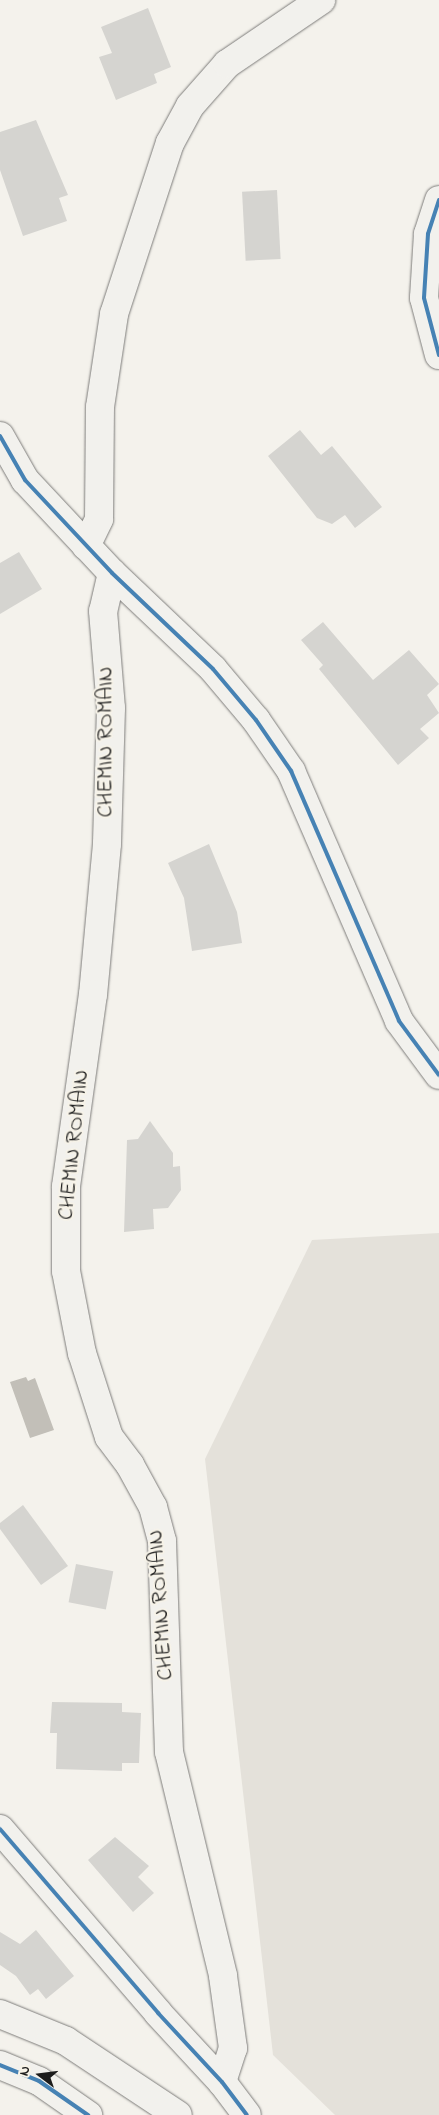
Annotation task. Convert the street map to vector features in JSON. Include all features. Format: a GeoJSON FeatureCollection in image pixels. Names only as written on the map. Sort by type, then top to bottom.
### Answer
{"type":"FeatureCollection","features":[{"type":"Feature","properties":{"kind":"street"},"geometry":{"type":"LineString","coordinates":[[86,546],[99,519],[100,407],[114,314],[170,143],[190,106],[227,64],[321,0]]}},
{"type":"Feature","properties":{"kind":"street"},"geometry":{"type":"LineString","coordinates":[[439,200],[428,234],[424,298],[439,355]]}},
{"type":"Feature","properties":{"kind":"street"},"geometry":{"type":"LineString","coordinates":[[0,436],[25,480],[112,573],[214,669],[256,720],[291,771],[399,1022],[439,1075]]}},
{"type":"Feature","properties":{"kind":"street","name":"CHEMIN ROMAIN"},"geometry":{"type":"LineString","coordinates":[[112,573],[103,611],[111,708],[107,844],[93,994],[66,1187],[66,1271],[82,1353],[109,1437],[130,1465],[153,1507],[162,1541],[170,1752],[223,1976],[233,2048],[222,2082]]}},
{"type":"Feature","properties":{"kind":"street"},"geometry":{"type":"LineString","coordinates":[[0,1829],[151,2006],[222,2082],[247,2115]]}},
{"type":"Feature","properties":{"kind":"street"},"geometry":{"type":"LineString","coordinates":[[0,2014],[66,2041],[175,2115]]}},
{"type":"Feature","properties":{"kind":"street"},"geometry":{"type":"LineString","coordinates":[[0,2066],[39,2080],[88,2115]]}},
{"type":"Feature","properties":{"kind":"shaded area"},"geometry":{"type":"Polygon","coordinates":[[[439,1233],[439,2115],[335,2115],[273,2055],[205,1459],[312,1240],[439,1233]]]}},
{"type":"Feature","properties":{"kind":"shaded area"},"geometry":{"type":"Polygon","coordinates":[[[26,1377],[28,1381],[35,1378],[54,1430],[30,1438],[10,1382],[26,1377]]]}},
{"type":"Feature","properties":{"kind":"building"},"geometry":{"type":"Polygon","coordinates":[[[148,8],[171,67],[154,74],[157,83],[116,100],[99,57],[112,53],[101,27],[148,8]]]}},
{"type":"Feature","properties":{"kind":"building"},"geometry":{"type":"Polygon","coordinates":[[[36,120],[68,195],[59,198],[67,221],[23,236],[0,170],[0,132],[36,120]]]}},
{"type":"Feature","properties":{"kind":"building"},"geometry":{"type":"Polygon","coordinates":[[[277,190],[281,259],[246,261],[242,192],[277,190]]]}},
{"type":"Feature","properties":{"kind":"building"},"geometry":{"type":"Polygon","coordinates":[[[300,430],[321,455],[332,446],[382,507],[355,528],[345,515],[332,524],[317,518],[268,456],[300,430]]]}},
{"type":"Feature","properties":{"kind":"building"},"geometry":{"type":"Polygon","coordinates":[[[19,552],[42,589],[0,614],[0,563],[19,552]]]}},
{"type":"Feature","properties":{"kind":"building"},"geometry":{"type":"Polygon","coordinates":[[[323,622],[373,680],[409,650],[439,684],[427,695],[439,713],[420,729],[429,738],[398,765],[319,669],[323,665],[301,640],[323,622]]]}},
{"type":"Feature","properties":{"kind":"building"},"geometry":{"type":"Polygon","coordinates":[[[209,844],[237,912],[242,943],[192,951],[184,898],[168,863],[209,844]]]}},
{"type":"Feature","properties":{"kind":"building"},"geometry":{"type":"Polygon","coordinates":[[[150,1121],[173,1153],[173,1167],[180,1166],[181,1190],[168,1208],[153,1209],[154,1229],[124,1232],[127,1140],[138,1139],[150,1121]]]}},
{"type":"Feature","properties":{"kind":"building"},"geometry":{"type":"Polygon","coordinates":[[[23,1505],[68,1566],[41,1585],[0,1529],[0,1523],[23,1505]]]}},
{"type":"Feature","properties":{"kind":"building"},"geometry":{"type":"Polygon","coordinates":[[[76,1564],[113,1571],[106,1610],[69,1602],[76,1564]]]}},
{"type":"Feature","properties":{"kind":"building"},"geometry":{"type":"Polygon","coordinates":[[[52,1702],[122,1703],[122,1712],[141,1713],[139,1763],[122,1763],[122,1771],[56,1769],[57,1733],[50,1733],[52,1702]]]}},
{"type":"Feature","properties":{"kind":"building"},"geometry":{"type":"Polygon","coordinates":[[[115,1837],[149,1866],[138,1877],[154,1893],[133,1912],[88,1860],[115,1837]]]}},
{"type":"Feature","properties":{"kind":"building"},"geometry":{"type":"Polygon","coordinates":[[[36,1930],[74,1976],[46,1999],[38,1989],[30,1995],[16,1976],[0,1965],[0,1932],[20,1944],[36,1930]]]}},
{"type":"Feature","properties":{"kind":"transit line"},"geometry":{"type":"LineString","coordinates":[[439,200],[428,234],[424,298],[439,355]]}},
{"type":"Feature","properties":{"kind":"transit line"},"geometry":{"type":"LineString","coordinates":[[0,436],[25,480],[112,573],[213,669],[256,720],[291,771],[399,1021],[439,1075]]}},
{"type":"Feature","properties":{"kind":"transit line"},"geometry":{"type":"LineString","coordinates":[[0,1829],[158,2013],[222,2082],[247,2115]]}},
{"type":"Feature","properties":{"kind":"transit line"},"geometry":{"type":"LineString","coordinates":[[0,2065],[39,2081],[88,2115]]}}]}
